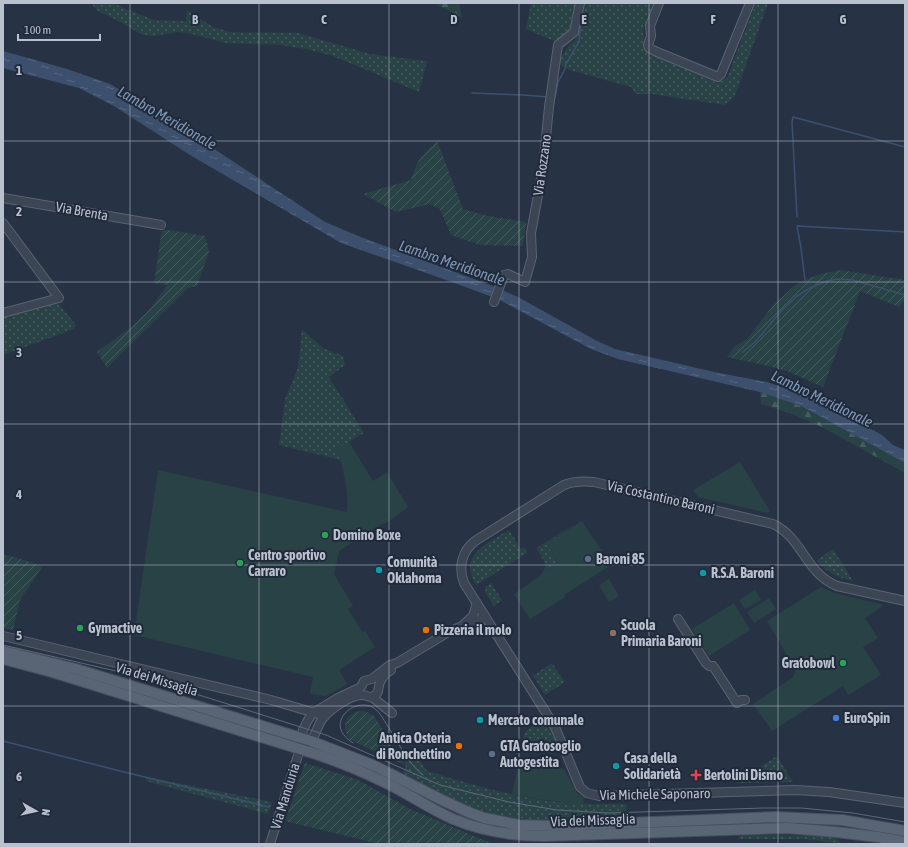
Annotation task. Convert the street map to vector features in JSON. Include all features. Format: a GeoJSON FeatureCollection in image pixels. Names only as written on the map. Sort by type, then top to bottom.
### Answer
{"type":"FeatureCollection","features":[{"type":"Feature","properties":{"kind":"main road","name":"Via dei Missaglia"},"geometry":{"type":"LineString","coordinates":[[3,651],[83,671],[301,738],[375,766],[468,812],[484,818],[507,823],[554,826],[775,817],[842,820],[905,831]]}},
{"type":"Feature","properties":{"kind":"main road","name":"Via dei Missaglia"},"geometry":{"type":"LineString","coordinates":[[3,659],[52,672],[300,749],[349,766],[387,783],[452,819],[484,829],[507,834],[545,836],[787,828],[878,837],[905,842]]}},
{"type":"Feature","properties":{"kind":"street","name":"Via Rozzano"},"geometry":{"type":"LineString","coordinates":[[494,302],[502,278],[506,274],[526,282],[532,256],[531,234],[543,168],[549,108],[558,45],[574,32],[580,3]]}},
{"type":"Feature","properties":{"kind":"street"},"geometry":{"type":"LineString","coordinates":[[659,3],[650,26],[651,36],[648,44],[649,48],[718,77],[721,74],[750,3]]}},
{"type":"Feature","properties":{"kind":"street","name":"Via Brenta"},"geometry":{"type":"LineString","coordinates":[[3,198],[161,225]]}},
{"type":"Feature","properties":{"kind":"street"},"geometry":{"type":"LineString","coordinates":[[3,223],[60,298],[3,313]]}},
{"type":"Feature","properties":{"kind":"street","name":"Via Costantino Baroni"},"geometry":{"type":"LineString","coordinates":[[484,615],[464,583],[462,573],[464,555],[469,546],[564,485],[579,481],[594,482],[774,524],[789,534],[814,570],[831,584],[905,602]]}},
{"type":"Feature","properties":{"kind":"street"},"geometry":{"type":"LineString","coordinates":[[475,620],[476,603]]}},
{"type":"Feature","properties":{"kind":"street"},"geometry":{"type":"LineString","coordinates":[[372,679],[376,681],[392,713],[366,693],[365,680],[372,679],[390,665],[397,663],[444,634],[462,626],[468,627],[475,620],[484,615]]}},
{"type":"Feature","properties":{"kind":"street","name":"Via Michele Saponaro"},"geometry":{"type":"LineString","coordinates":[[484,615],[555,727],[578,784],[587,793],[599,796],[796,790],[829,792],[905,803]]}},
{"type":"Feature","properties":{"kind":"street"},"geometry":{"type":"LineString","coordinates":[[678,619],[706,663],[714,668],[737,703],[741,700],[745,700]]}},
{"type":"Feature","properties":{"kind":"street"},"geometry":{"type":"LineString","coordinates":[[475,620],[493,628]]}},
{"type":"Feature","properties":{"kind":"street","name":"Via dei Missaglia"},"geometry":{"type":"LineString","coordinates":[[3,636],[271,700],[313,713]]}},
{"type":"Feature","properties":{"kind":"street"},"geometry":{"type":"LineString","coordinates":[[300,749],[301,738],[308,720],[313,713],[321,708],[366,693],[376,695],[385,674],[393,669],[397,663]]}},
{"type":"Feature","properties":{"kind":"street"},"geometry":{"type":"LineString","coordinates":[[300,749],[311,742],[325,716],[348,699],[366,693]]}},
{"type":"Feature","properties":{"kind":"street","name":"Via dei Missaglia"},"geometry":{"type":"LineString","coordinates":[[271,700],[288,701],[305,706],[321,708]]}},
{"type":"Feature","properties":{"kind":"street"},"geometry":{"type":"LineString","coordinates":[[321,708],[325,716]]}},
{"type":"Feature","properties":{"kind":"street"},"geometry":{"type":"LineString","coordinates":[[313,713],[325,716]]}},
{"type":"Feature","properties":{"kind":"street","name":"Via Manduria"},"geometry":{"type":"LineString","coordinates":[[270,844],[300,749]]}},
{"type":"Feature","properties":{"kind":"green space"},"geometry":{"type":"Polygon","coordinates":[[[91,3],[112,3],[154,20],[186,21],[187,10],[213,27],[230,32],[298,33],[370,54],[427,61],[419,92],[333,56],[306,49],[280,45],[225,43],[192,34],[178,32],[154,36],[143,35],[98,11],[91,3]]]}},
{"type":"Feature","properties":{"kind":"green space"},"geometry":{"type":"Polygon","coordinates":[[[434,3],[459,3],[462,18],[434,3]]]}},
{"type":"Feature","properties":{"kind":"green space"},"geometry":{"type":"Polygon","coordinates":[[[531,3],[577,3],[569,31],[562,35],[556,42],[526,29],[531,3]]]}},
{"type":"Feature","properties":{"kind":"green space"},"geometry":{"type":"Polygon","coordinates":[[[582,3],[655,3],[643,30],[646,49],[717,83],[727,78],[756,3],[768,3],[735,96],[725,105],[652,94],[636,94],[631,87],[569,70],[558,63],[569,45],[575,40],[582,3]]]}},
{"type":"Feature","properties":{"kind":"green space"},"geometry":{"type":"Polygon","coordinates":[[[437,141],[463,209],[483,215],[526,222],[523,246],[480,245],[451,235],[440,209],[430,204],[396,212],[363,194],[411,180],[415,167],[421,158],[437,141]]]}},
{"type":"Feature","properties":{"kind":"green space"},"geometry":{"type":"Polygon","coordinates":[[[162,229],[205,236],[209,252],[197,286],[188,288],[107,368],[97,352],[130,328],[151,308],[167,285],[154,283],[162,229]]]}},
{"type":"Feature","properties":{"kind":"green space"},"geometry":{"type":"Polygon","coordinates":[[[841,270],[905,280],[905,302],[903,301],[899,307],[860,291],[823,387],[787,371],[727,357],[734,347],[748,338],[774,304],[798,283],[820,274],[841,270]]]}},
{"type":"Feature","properties":{"kind":"green space"},"geometry":{"type":"Polygon","coordinates":[[[57,302],[76,325],[74,329],[3,355],[3,317],[57,302]]]}},
{"type":"Feature","properties":{"kind":"green space"},"geometry":{"type":"Polygon","coordinates":[[[302,329],[323,348],[343,356],[345,365],[329,377],[364,433],[337,449],[341,460],[279,445],[285,399],[298,368],[302,329]]]}},
{"type":"Feature","properties":{"kind":"green space"},"geometry":{"type":"Polygon","coordinates":[[[760,392],[801,406],[905,463],[905,473],[822,427],[792,414],[761,404],[760,392]]]}},
{"type":"Feature","properties":{"kind":"green space","name":"Centro sportivo Carraro"},"geometry":{"type":"Polygon","coordinates":[[[349,442],[373,481],[387,472],[408,507],[388,522],[380,525],[339,551],[334,574],[353,606],[348,609],[362,632],[365,631],[375,647],[339,670],[347,684],[326,696],[310,694],[313,677],[134,635],[158,470],[347,512],[345,480],[337,449],[349,442]]]}},
{"type":"Feature","properties":{"kind":"green space"},"geometry":{"type":"Polygon","coordinates":[[[740,462],[770,511],[768,513],[698,497],[693,490],[740,462]]]}},
{"type":"Feature","properties":{"kind":"green space"},"geometry":{"type":"Polygon","coordinates":[[[582,520],[546,543],[558,562],[547,569],[536,548],[582,520]]]}},
{"type":"Feature","properties":{"kind":"green space"},"geometry":{"type":"Polygon","coordinates":[[[582,521],[611,565],[530,619],[514,594],[540,576],[545,567],[547,569],[558,562],[546,543],[582,521]]]}},
{"type":"Feature","properties":{"kind":"green space"},"geometry":{"type":"Polygon","coordinates":[[[509,530],[521,549],[524,547],[527,553],[476,585],[471,575],[470,566],[473,558],[484,545],[509,530]]]}},
{"type":"Feature","properties":{"kind":"green space"},"geometry":{"type":"Polygon","coordinates":[[[833,549],[853,581],[832,574],[817,560],[833,549]]]}},
{"type":"Feature","properties":{"kind":"green space"},"geometry":{"type":"Polygon","coordinates":[[[3,555],[42,567],[20,600],[13,630],[3,628],[3,555]]]}},
{"type":"Feature","properties":{"kind":"green space"},"geometry":{"type":"Polygon","coordinates":[[[609,579],[619,596],[609,602],[599,585],[609,579]]]}},
{"type":"Feature","properties":{"kind":"green space"},"geometry":{"type":"Polygon","coordinates":[[[491,583],[502,600],[494,606],[484,591],[486,590],[485,587],[491,583]]]}},
{"type":"Feature","properties":{"kind":"green space"},"geometry":{"type":"Polygon","coordinates":[[[821,587],[835,593],[884,605],[865,618],[878,638],[863,647],[881,675],[848,695],[843,686],[772,731],[753,704],[792,678],[795,673],[795,669],[767,621],[821,587]]]}},
{"type":"Feature","properties":{"kind":"green space"},"geometry":{"type":"Polygon","coordinates":[[[755,590],[761,600],[745,609],[739,600],[755,590]]]}},
{"type":"Feature","properties":{"kind":"green space"},"geometry":{"type":"Polygon","coordinates":[[[769,598],[776,609],[754,623],[747,612],[769,598]]]}},
{"type":"Feature","properties":{"kind":"green space"},"geometry":{"type":"Polygon","coordinates":[[[734,603],[750,630],[709,656],[692,629],[734,603]]]}},
{"type":"Feature","properties":{"kind":"green space"},"geometry":{"type":"Polygon","coordinates":[[[552,663],[565,682],[545,695],[531,672],[534,675],[552,663]]]}},
{"type":"Feature","properties":{"kind":"green space"},"geometry":{"type":"Polygon","coordinates":[[[359,711],[365,711],[374,716],[405,765],[350,740],[346,731],[346,722],[350,716],[359,711]]]}},
{"type":"Feature","properties":{"kind":"green space"},"geometry":{"type":"Polygon","coordinates":[[[543,719],[553,735],[555,743],[552,751],[544,752],[521,747],[525,733],[534,724],[543,719]]]}},
{"type":"Feature","properties":{"kind":"green space"},"geometry":{"type":"Polygon","coordinates":[[[777,756],[793,782],[736,782],[777,756]]]}},
{"type":"Feature","properties":{"kind":"green space"},"geometry":{"type":"Polygon","coordinates":[[[520,757],[564,769],[577,793],[584,798],[583,804],[537,799],[512,794],[520,757]]]}},
{"type":"Feature","properties":{"kind":"green space"},"geometry":{"type":"Polygon","coordinates":[[[418,758],[427,771],[508,794],[558,802],[625,804],[627,807],[623,816],[621,817],[567,820],[513,817],[477,810],[439,793],[403,773],[406,766],[403,760],[418,758]]]}},
{"type":"Feature","properties":{"kind":"green space"},"geometry":{"type":"Polygon","coordinates":[[[305,763],[358,780],[410,809],[493,844],[379,844],[285,821],[305,763]]]}},
{"type":"Feature","properties":{"kind":"green space"},"geometry":{"type":"Polygon","coordinates":[[[147,777],[272,802],[268,814],[146,781],[147,777]]]}},
{"type":"Feature","properties":{"kind":"green space"},"geometry":{"type":"Polygon","coordinates":[[[739,836],[826,836],[835,837],[841,843],[802,839],[739,839],[739,836]]]}},
{"type":"Feature","properties":{"kind":"water","name":"Lambro Meridionale"},"geometry":{"type":"Polygon","coordinates":[[[3,51],[67,69],[110,84],[167,118],[325,222],[518,297],[597,341],[615,349],[714,372],[767,382],[811,397],[882,435],[893,445],[905,450],[905,463],[801,406],[760,392],[618,359],[591,349],[498,299],[341,243],[190,155],[114,106],[79,88],[3,68],[3,51]]]}},
{"type":"Feature","properties":{"kind":"waterway"},"geometry":{"type":"LineString","coordinates":[[553,97],[555,97],[558,82],[566,64],[579,42],[581,19]]}},
{"type":"Feature","properties":{"kind":"waterway"},"geometry":{"type":"LineString","coordinates":[[472,93],[548,97]]}},
{"type":"Feature","properties":{"kind":"waterway"},"geometry":{"type":"LineString","coordinates":[[797,217],[793,117],[905,147]]}},
{"type":"Feature","properties":{"kind":"waterway"},"geometry":{"type":"LineString","coordinates":[[805,280],[797,226],[905,232]]}},
{"type":"Feature","properties":{"kind":"waterway"},"geometry":{"type":"LineString","coordinates":[[743,352],[756,341],[782,310],[797,296],[810,288],[827,281],[838,279],[853,280],[905,295]]}},
{"type":"Feature","properties":{"kind":"waterway"},"geometry":{"type":"LineString","coordinates":[[3,741],[269,807]]}},
{"type":"Feature","properties":{"kind":"tram line"},"geometry":{"type":"LineString","coordinates":[[3,645],[142,677],[326,735],[440,785],[509,802],[557,810],[609,813],[801,808],[853,813],[905,822]]}},
{"type":"Feature","properties":{"kind":"tram line"},"geometry":{"type":"LineString","coordinates":[[353,743],[345,736],[341,729],[340,722],[343,716],[353,707],[360,705],[367,705],[374,708],[381,716],[407,758],[423,775]]}},
{"type":"Feature","properties":{"kind":"place","name":"Domino Boxe"},"geometry":{"type":"Point","coordinates":[325,535]}},
{"type":"Feature","properties":{"kind":"place","name":"Baroni 85"},"geometry":{"type":"Point","coordinates":[588,559]}},
{"type":"Feature","properties":{"kind":"place","name":"Centro sportivo Carraro"},"geometry":{"type":"Point","coordinates":[240,563]}},
{"type":"Feature","properties":{"kind":"place","name":"Comunità Oklahoma"},"geometry":{"type":"Point","coordinates":[379,570]}},
{"type":"Feature","properties":{"kind":"place","name":"R.S.A. Baroni"},"geometry":{"type":"Point","coordinates":[703,573]}},
{"type":"Feature","properties":{"kind":"place","name":"Gymactive"},"geometry":{"type":"Point","coordinates":[80,628]}},
{"type":"Feature","properties":{"kind":"place","name":"Pizzeria il molo"},"geometry":{"type":"Point","coordinates":[426,630]}},
{"type":"Feature","properties":{"kind":"place","name":"Scuola Primaria Baroni"},"geometry":{"type":"Point","coordinates":[613,633]}},
{"type":"Feature","properties":{"kind":"place","name":"Gratobowl"},"geometry":{"type":"Point","coordinates":[843,663]}},
{"type":"Feature","properties":{"kind":"place","name":"EuroSpin"},"geometry":{"type":"Point","coordinates":[836,718]}},
{"type":"Feature","properties":{"kind":"place","name":"Mercato comunale"},"geometry":{"type":"Point","coordinates":[480,720]}},
{"type":"Feature","properties":{"kind":"place","name":"Antica Osteria di Ronchettino"},"geometry":{"type":"Point","coordinates":[459,746]}},
{"type":"Feature","properties":{"kind":"place","name":"GTA Gratosoglio Autogestita"},"geometry":{"type":"Point","coordinates":[492,754]}},
{"type":"Feature","properties":{"kind":"place","name":"Casa della Solidarietà"},"geometry":{"type":"Point","coordinates":[616,766]}},
{"type":"Feature","properties":{"kind":"place","name":"Bertolini Dismo"},"geometry":{"type":"Point","coordinates":[696,775]}}]}
